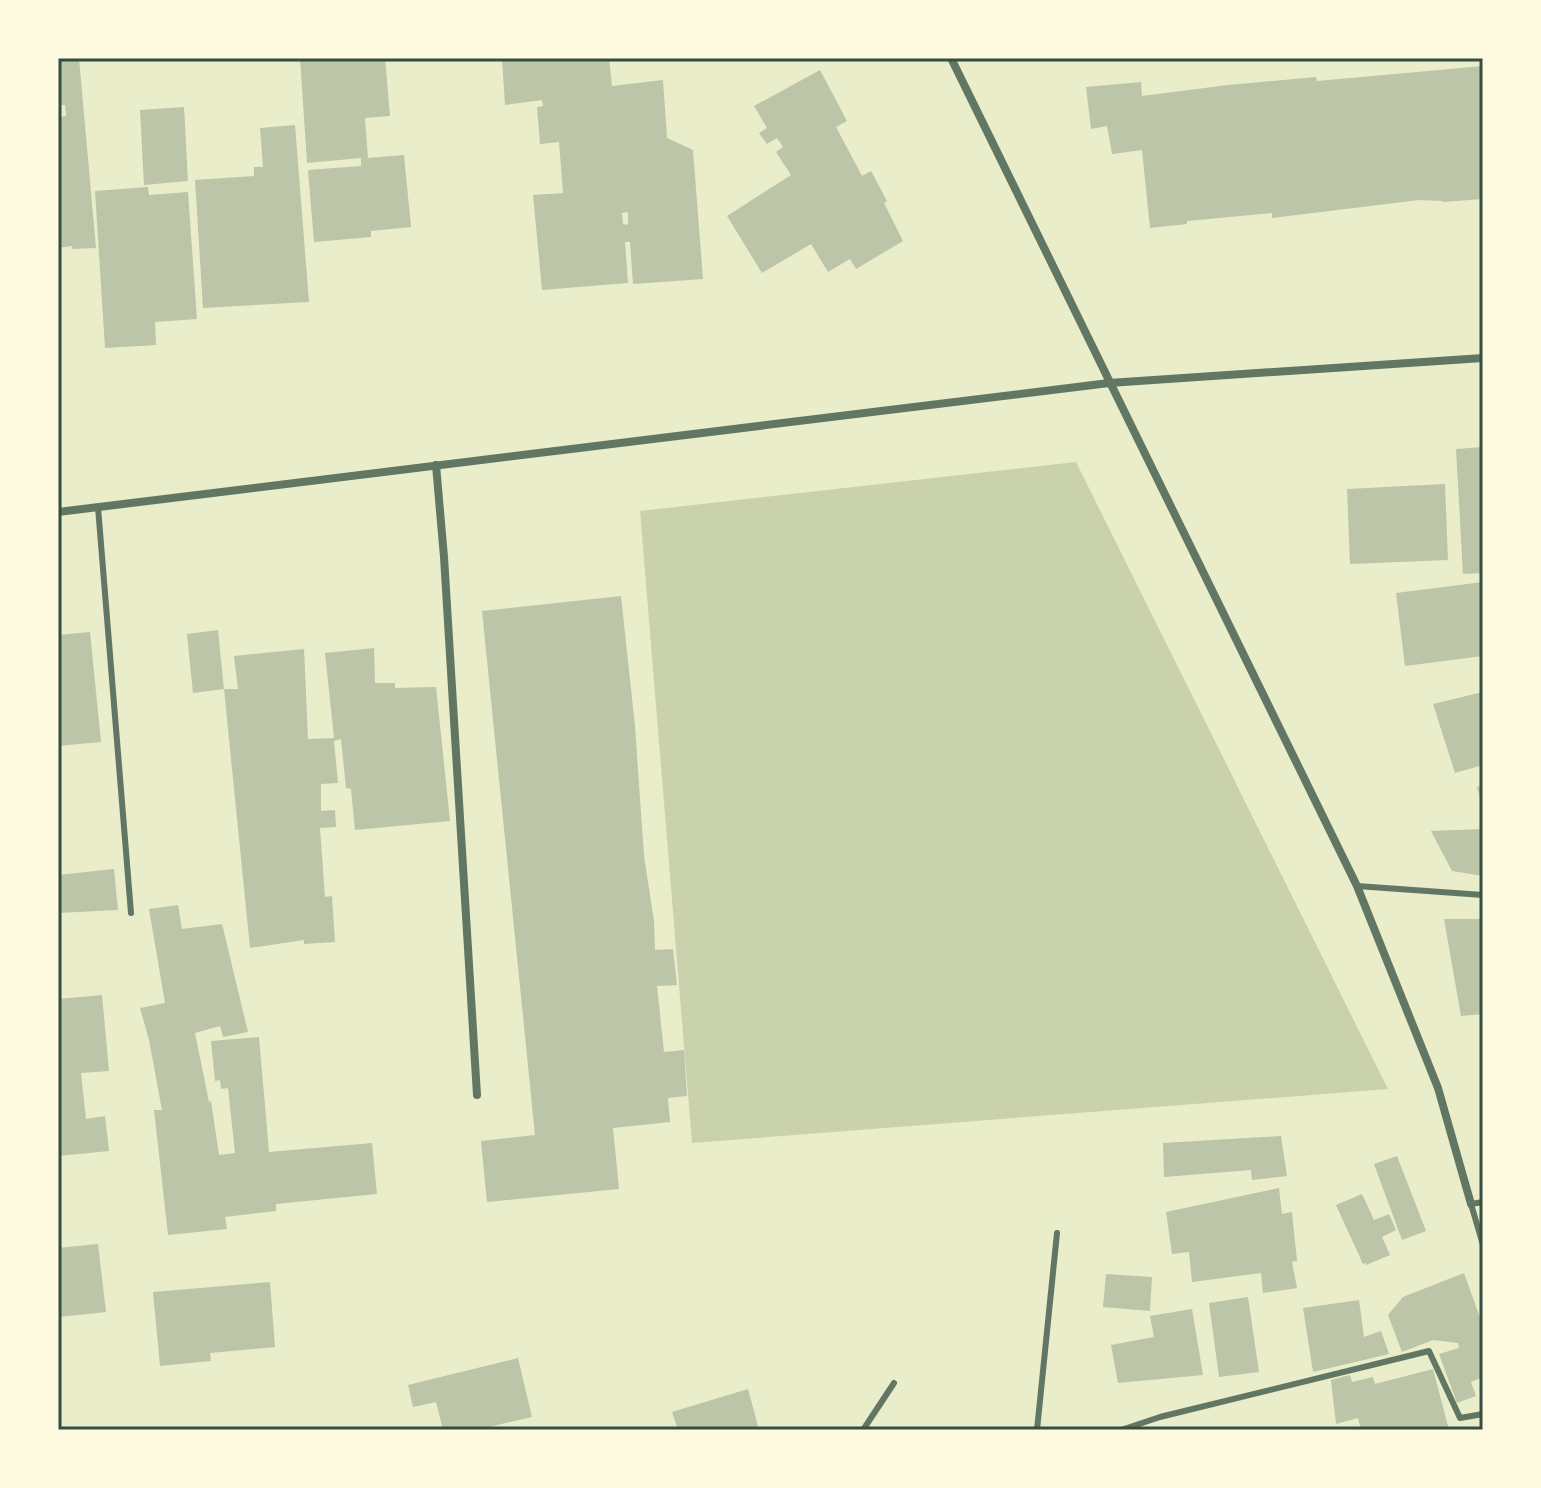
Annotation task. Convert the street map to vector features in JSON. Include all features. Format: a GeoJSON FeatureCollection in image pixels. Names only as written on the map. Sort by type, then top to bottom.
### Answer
{"type":"FeatureCollection","features":[{"type":"Feature","properties":{"kind":"street"},"geometry":{"type":"LineString","coordinates":[[951,58],[1357,886],[1438,1088],[1471,1204]]}},
{"type":"Feature","properties":{"kind":"street"},"geometry":{"type":"LineString","coordinates":[[58,512],[1109,383],[1483,358]]}},
{"type":"Feature","properties":{"kind":"street"},"geometry":{"type":"LineString","coordinates":[[436,465],[477,1095]]}},
{"type":"Feature","properties":{"kind":"lane"},"geometry":{"type":"LineString","coordinates":[[98,507],[131,913]]}},
{"type":"Feature","properties":{"kind":"lane"},"geometry":{"type":"LineString","coordinates":[[1357,886],[1483,895]]}},
{"type":"Feature","properties":{"kind":"lane"},"geometry":{"type":"LineString","coordinates":[[1483,1202],[1471,1204],[1483,1245]]}},
{"type":"Feature","properties":{"kind":"lane"},"geometry":{"type":"LineString","coordinates":[[1037,1430],[1057,1233]]}},
{"type":"Feature","properties":{"kind":"lane"},"geometry":{"type":"LineString","coordinates":[[1121,1430],[1160,1417],[1429,1351],[1460,1418],[1483,1414]]}},
{"type":"Feature","properties":{"kind":"lane"},"geometry":{"type":"LineString","coordinates":[[863,1430],[894,1383]]}},
{"type":"Feature","properties":{"kind":"green space"},"geometry":{"type":"Polygon","coordinates":[[[1076,462],[1388,1089],[692,1143],[640,511],[1076,462]]]}},
{"type":"Feature","properties":{"kind":"building"},"geometry":{"type":"Polygon","coordinates":[[[58,58],[79,58],[96,248],[58,248],[58,117],[66,116],[65,105],[58,105],[58,58]]]}},
{"type":"Feature","properties":{"kind":"building"},"geometry":{"type":"Polygon","coordinates":[[[300,58],[385,58],[390,116],[365,118],[368,158],[404,155],[411,227],[371,231],[371,237],[314,242],[308,170],[361,166],[361,158],[307,163],[300,58]]]}},
{"type":"Feature","properties":{"kind":"building"},"geometry":{"type":"Polygon","coordinates":[[[502,58],[609,58],[612,86],[663,80],[667,138],[693,150],[703,279],[633,284],[630,242],[625,242],[628,283],[542,290],[533,195],[563,193],[559,142],[540,144],[537,107],[543,106],[542,100],[505,105],[502,58]],[[628,212],[622,213],[623,224],[628,225],[628,212]]]}},
{"type":"Feature","properties":{"kind":"building"},"geometry":{"type":"Polygon","coordinates":[[[1483,66],[1483,199],[1419,200],[1272,218],[1272,213],[1187,221],[1187,224],[1150,228],[1142,150],[1112,154],[1107,126],[1091,129],[1086,87],[1141,82],[1142,96],[1316,77],[1317,81],[1483,66]]]}},
{"type":"Feature","properties":{"kind":"building"},"geometry":{"type":"Polygon","coordinates":[[[820,70],[847,121],[836,127],[862,176],[871,171],[903,241],[856,269],[850,259],[828,272],[811,244],[762,273],[727,216],[791,175],[776,152],[783,147],[777,138],[767,144],[759,133],[767,128],[754,106],[820,70]]]}},
{"type":"Feature","properties":{"kind":"building"},"geometry":{"type":"Polygon","coordinates":[[[184,107],[188,181],[144,185],[140,110],[184,107]]]}},
{"type":"Feature","properties":{"kind":"building"},"geometry":{"type":"Polygon","coordinates":[[[295,125],[309,302],[203,308],[195,180],[254,176],[254,167],[263,167],[260,128],[295,125]]]}},
{"type":"Feature","properties":{"kind":"building"},"geometry":{"type":"Polygon","coordinates":[[[148,187],[149,195],[188,192],[197,319],[155,322],[156,345],[105,348],[95,191],[148,187]]]}},
{"type":"Feature","properties":{"kind":"building"},"geometry":{"type":"Polygon","coordinates":[[[1483,447],[1483,573],[1463,574],[1456,449],[1483,447]]]}},
{"type":"Feature","properties":{"kind":"building"},"geometry":{"type":"Polygon","coordinates":[[[1445,484],[1448,560],[1350,564],[1347,489],[1445,484]]]}},
{"type":"Feature","properties":{"kind":"building"},"geometry":{"type":"Polygon","coordinates":[[[1483,582],[1483,656],[1405,666],[1396,593],[1483,582]]]}},
{"type":"Feature","properties":{"kind":"building"},"geometry":{"type":"Polygon","coordinates":[[[621,596],[655,950],[673,949],[677,985],[657,986],[664,1052],[684,1050],[687,1096],[668,1098],[670,1122],[613,1128],[619,1189],[487,1202],[481,1141],[535,1135],[482,611],[621,596]]]}},
{"type":"Feature","properties":{"kind":"building"},"geometry":{"type":"Polygon","coordinates":[[[218,630],[224,689],[193,693],[187,634],[218,630]]]}},
{"type":"Feature","properties":{"kind":"building"},"geometry":{"type":"Polygon","coordinates":[[[90,632],[101,742],[58,746],[58,635],[90,632]]]}},
{"type":"Feature","properties":{"kind":"building"},"geometry":{"type":"Polygon","coordinates":[[[374,648],[375,683],[395,683],[395,688],[436,687],[450,821],[355,830],[351,789],[346,788],[341,739],[334,741],[338,783],[321,784],[321,811],[335,810],[336,827],[320,828],[325,897],[332,896],[335,942],[304,944],[304,940],[250,948],[224,689],[238,689],[234,656],[304,649],[308,739],[334,738],[325,653],[374,648]]]}},
{"type":"Feature","properties":{"kind":"building"},"geometry":{"type":"Polygon","coordinates":[[[1483,692],[1483,765],[1455,773],[1433,704],[1483,692]]]}},
{"type":"Feature","properties":{"kind":"building"},"geometry":{"type":"Polygon","coordinates":[[[1483,785],[1483,805],[1482,805],[1477,787],[1483,785]]]}},
{"type":"Feature","properties":{"kind":"building"},"geometry":{"type":"Polygon","coordinates":[[[1483,829],[1483,876],[1452,871],[1431,831],[1483,829]]]}},
{"type":"Feature","properties":{"kind":"building"},"geometry":{"type":"Polygon","coordinates":[[[114,869],[118,910],[58,913],[58,875],[114,869]]]}},
{"type":"Feature","properties":{"kind":"building"},"geometry":{"type":"Polygon","coordinates":[[[178,905],[182,929],[222,924],[248,1032],[223,1037],[220,1026],[195,1033],[211,1101],[219,1155],[235,1153],[228,1088],[221,1089],[220,1080],[215,1081],[211,1041],[259,1037],[269,1152],[372,1143],[377,1194],[276,1204],[276,1211],[225,1217],[227,1229],[168,1235],[154,1110],[162,1110],[140,1008],[165,1003],[149,909],[178,905]]]}},
{"type":"Feature","properties":{"kind":"building"},"geometry":{"type":"Polygon","coordinates":[[[1444,919],[1483,919],[1483,1014],[1461,1016],[1444,919]]]}},
{"type":"Feature","properties":{"kind":"building"},"geometry":{"type":"Polygon","coordinates":[[[102,995],[109,1071],[81,1073],[86,1119],[105,1116],[109,1151],[58,1156],[58,999],[102,995]]]}},
{"type":"Feature","properties":{"kind":"building"},"geometry":{"type":"Polygon","coordinates":[[[1281,1136],[1287,1176],[1252,1180],[1251,1170],[1164,1177],[1163,1143],[1281,1136]]]}},
{"type":"Feature","properties":{"kind":"building"},"geometry":{"type":"Polygon","coordinates":[[[1397,1156],[1426,1231],[1402,1240],[1374,1164],[1397,1156]]]}},
{"type":"Feature","properties":{"kind":"building"},"geometry":{"type":"Polygon","coordinates":[[[1279,1188],[1282,1214],[1292,1212],[1297,1261],[1292,1262],[1297,1288],[1263,1293],[1261,1273],[1192,1282],[1189,1252],[1172,1254],[1166,1212],[1279,1188]]]}},
{"type":"Feature","properties":{"kind":"building"},"geometry":{"type":"Polygon","coordinates":[[[1362,1194],[1374,1220],[1389,1214],[1396,1230],[1382,1237],[1390,1255],[1366,1265],[1336,1205],[1362,1194]]]}},
{"type":"Feature","properties":{"kind":"building"},"geometry":{"type":"Polygon","coordinates":[[[98,1244],[106,1312],[58,1317],[58,1248],[98,1244]]]}},
{"type":"Feature","properties":{"kind":"building"},"geometry":{"type":"Polygon","coordinates":[[[1464,1273],[1483,1326],[1483,1377],[1471,1382],[1476,1396],[1457,1403],[1439,1354],[1459,1348],[1458,1343],[1433,1340],[1402,1352],[1388,1315],[1403,1297],[1464,1273]]]}},
{"type":"Feature","properties":{"kind":"building"},"geometry":{"type":"Polygon","coordinates":[[[1106,1274],[1152,1277],[1150,1311],[1103,1307],[1106,1274]]]}},
{"type":"Feature","properties":{"kind":"building"},"geometry":{"type":"Polygon","coordinates":[[[270,1282],[275,1347],[210,1353],[211,1361],[160,1366],[153,1292],[270,1282]]]}},
{"type":"Feature","properties":{"kind":"building"},"geometry":{"type":"Polygon","coordinates":[[[1248,1297],[1259,1372],[1219,1377],[1209,1303],[1248,1297]]]}},
{"type":"Feature","properties":{"kind":"building"},"geometry":{"type":"Polygon","coordinates":[[[1359,1300],[1364,1337],[1381,1331],[1389,1354],[1313,1372],[1303,1308],[1359,1300]]]}},
{"type":"Feature","properties":{"kind":"building"},"geometry":{"type":"Polygon","coordinates":[[[1192,1309],[1203,1375],[1118,1383],[1111,1345],[1154,1337],[1150,1316],[1192,1309]]]}},
{"type":"Feature","properties":{"kind":"building"},"geometry":{"type":"Polygon","coordinates":[[[518,1358],[532,1417],[476,1430],[443,1430],[436,1402],[413,1407],[408,1385],[518,1358]]]}},
{"type":"Feature","properties":{"kind":"building"},"geometry":{"type":"Polygon","coordinates":[[[1433,1369],[1449,1430],[1361,1430],[1358,1418],[1336,1424],[1331,1380],[1350,1375],[1352,1382],[1373,1377],[1375,1384],[1433,1369]]]}},
{"type":"Feature","properties":{"kind":"building"},"geometry":{"type":"Polygon","coordinates":[[[748,1389],[759,1430],[678,1430],[672,1412],[748,1389]]]}}]}
